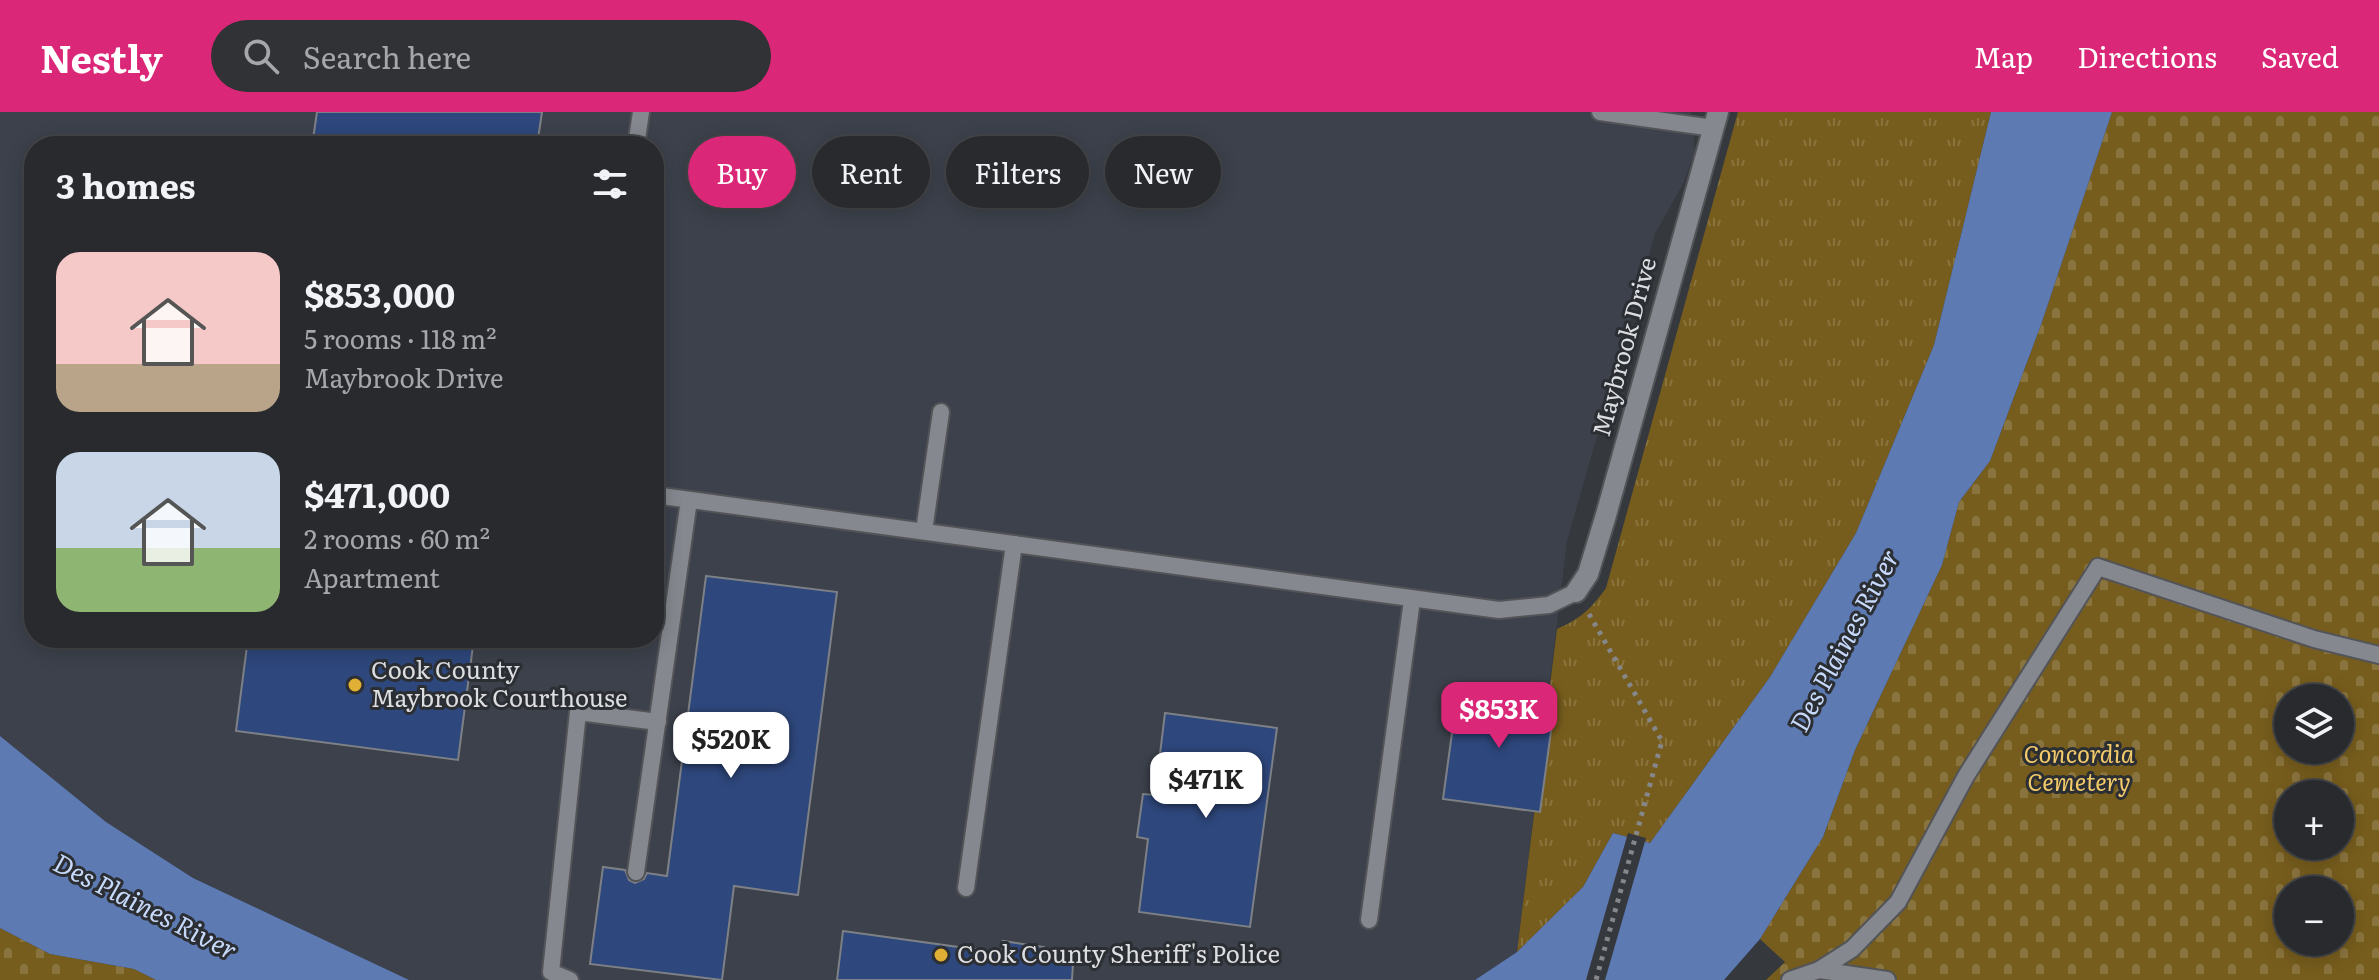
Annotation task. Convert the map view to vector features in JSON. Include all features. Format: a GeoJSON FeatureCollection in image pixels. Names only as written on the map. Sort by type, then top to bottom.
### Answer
{"type":"FeatureCollection","features":[{"type":"Feature","properties":{"kind":"street","name":"Maybrook Drive"},"geometry":{"type":"LineString","coordinates":[[1576,592],[1588,574],[1606,515],[1715,120]]}},
{"type":"Feature","properties":{"kind":"lane"},"geometry":{"type":"LineString","coordinates":[[637,136],[641,112]]}},
{"type":"Feature","properties":{"kind":"lane"},"geometry":{"type":"LineString","coordinates":[[1600,112],[1715,120]]}},
{"type":"Feature","properties":{"kind":"lane"},"geometry":{"type":"LineString","coordinates":[[924,531],[941,412]]}},
{"type":"Feature","properties":{"kind":"lane"},"geometry":{"type":"LineString","coordinates":[[664,496],[1412,600],[1528,610],[1549,605],[1576,592]]}},
{"type":"Feature","properties":{"kind":"lane"},"geometry":{"type":"LineString","coordinates":[[636,872],[689,500]]}},
{"type":"Feature","properties":{"kind":"lane"},"geometry":{"type":"LineString","coordinates":[[966,888],[1014,544]]}},
{"type":"Feature","properties":{"kind":"lane"},"geometry":{"type":"LineString","coordinates":[[1790,980],[1819,970],[1852,949],[1898,902],[1966,776],[2098,567],[2314,639],[2379,655]]}},
{"type":"Feature","properties":{"kind":"lane"},"geometry":{"type":"LineString","coordinates":[[1369,920],[1412,600]]}},
{"type":"Feature","properties":{"kind":"lane"},"geometry":{"type":"LineString","coordinates":[[570,980],[551,972],[578,712],[658,722]]}},
{"type":"Feature","properties":{"kind":"lane"},"geometry":{"type":"LineString","coordinates":[[1819,970],[1887,980]]}},
{"type":"Feature","properties":{"kind":"path"},"geometry":{"type":"LineString","coordinates":[[1576,592],[1660,736],[1661,752],[1596,980]]}},
{"type":"Feature","properties":{"kind":"shaded area"},"geometry":{"type":"Polygon","coordinates":[[[0,112],[1691,112],[1695,152],[1683,184],[1655,234],[1567,541],[1517,952],[1475,980],[409,980],[193,878],[106,822],[0,736],[0,112]]]}},
{"type":"Feature","properties":{"kind":"green space"},"geometry":{"type":"Polygon","coordinates":[[[1738,112],[1991,112],[1934,345],[1856,533],[1770,677],[1650,843],[1613,833],[1583,887],[1517,952],[1557,629],[1585,612],[1606,588],[1738,112]]]}},
{"type":"Feature","properties":{"kind":"green space","name":"Concordia Cemetery"},"geometry":{"type":"Polygon","coordinates":[[[2112,112],[2379,112],[2379,980],[1766,980],[1785,962],[1760,939],[1823,837],[1855,750],[1942,565],[1959,502],[1990,461],[2042,322],[2112,112]]]}},
{"type":"Feature","properties":{"kind":"green space"},"geometry":{"type":"Polygon","coordinates":[[[0,928],[50,954],[134,969],[156,980],[0,980],[0,928]]]}},
{"type":"Feature","properties":{"kind":"water","name":"Des Plaines River"},"geometry":{"type":"Polygon","coordinates":[[[1991,112],[2112,112],[2042,322],[1990,461],[1959,502],[1942,565],[1855,750],[1823,837],[1760,939],[1724,980],[1475,980],[1517,952],[1583,887],[1613,833],[1650,843],[1770,677],[1856,533],[1934,345],[1991,112]]]}},
{"type":"Feature","properties":{"kind":"water","name":"Des Plaines River"},"geometry":{"type":"Polygon","coordinates":[[[0,736],[106,822],[193,878],[409,980],[156,980],[134,969],[50,954],[0,928],[0,736]]]}},
{"type":"Feature","properties":{"kind":"pier"},"geometry":{"type":"Polygon","coordinates":[[[1628,833],[1646,838],[1605,980],[1586,980],[1628,833]]]}},
{"type":"Feature","properties":{"kind":"building"},"geometry":{"type":"Polygon","coordinates":[[[317,112],[542,112],[538,136],[313,136],[317,112]]]}},
{"type":"Feature","properties":{"kind":"building"},"geometry":{"type":"Polygon","coordinates":[[[706,576],[837,592],[798,895],[734,886],[722,980],[590,964],[603,867],[625,870],[629,880],[635,883],[644,879],[647,873],[667,876],[706,576]]]}},
{"type":"Feature","properties":{"kind":"building","name":"Cook County Maybrook Courthouse"},"geometry":{"type":"Polygon","coordinates":[[[247,648],[473,648],[458,760],[236,731],[247,648]]]}},
{"type":"Feature","properties":{"kind":"building"},"geometry":{"type":"Polygon","coordinates":[[[1458,689],[1555,702],[1540,812],[1443,799],[1458,689]]]}},
{"type":"Feature","properties":{"kind":"building"},"geometry":{"type":"Polygon","coordinates":[[[1165,713],[1277,728],[1250,927],[1139,912],[1148,839],[1137,837],[1143,794],[1155,795],[1165,713]]]}},
{"type":"Feature","properties":{"kind":"building","name":"Cook County Sheriff's Police"},"geometry":{"type":"Polygon","coordinates":[[[843,931],[1002,953],[1003,941],[1044,947],[1042,958],[1073,963],[1072,980],[837,980],[843,931]]]}},
{"type":"Feature","properties":{"kind":"place","name":"Cook County Maybrook Courthouse"},"geometry":{"type":"Point","coordinates":[355,685]}},
{"type":"Feature","properties":{"kind":"place","name":"Cook County Sheriff's Police"},"geometry":{"type":"Point","coordinates":[941,955]}}]}
